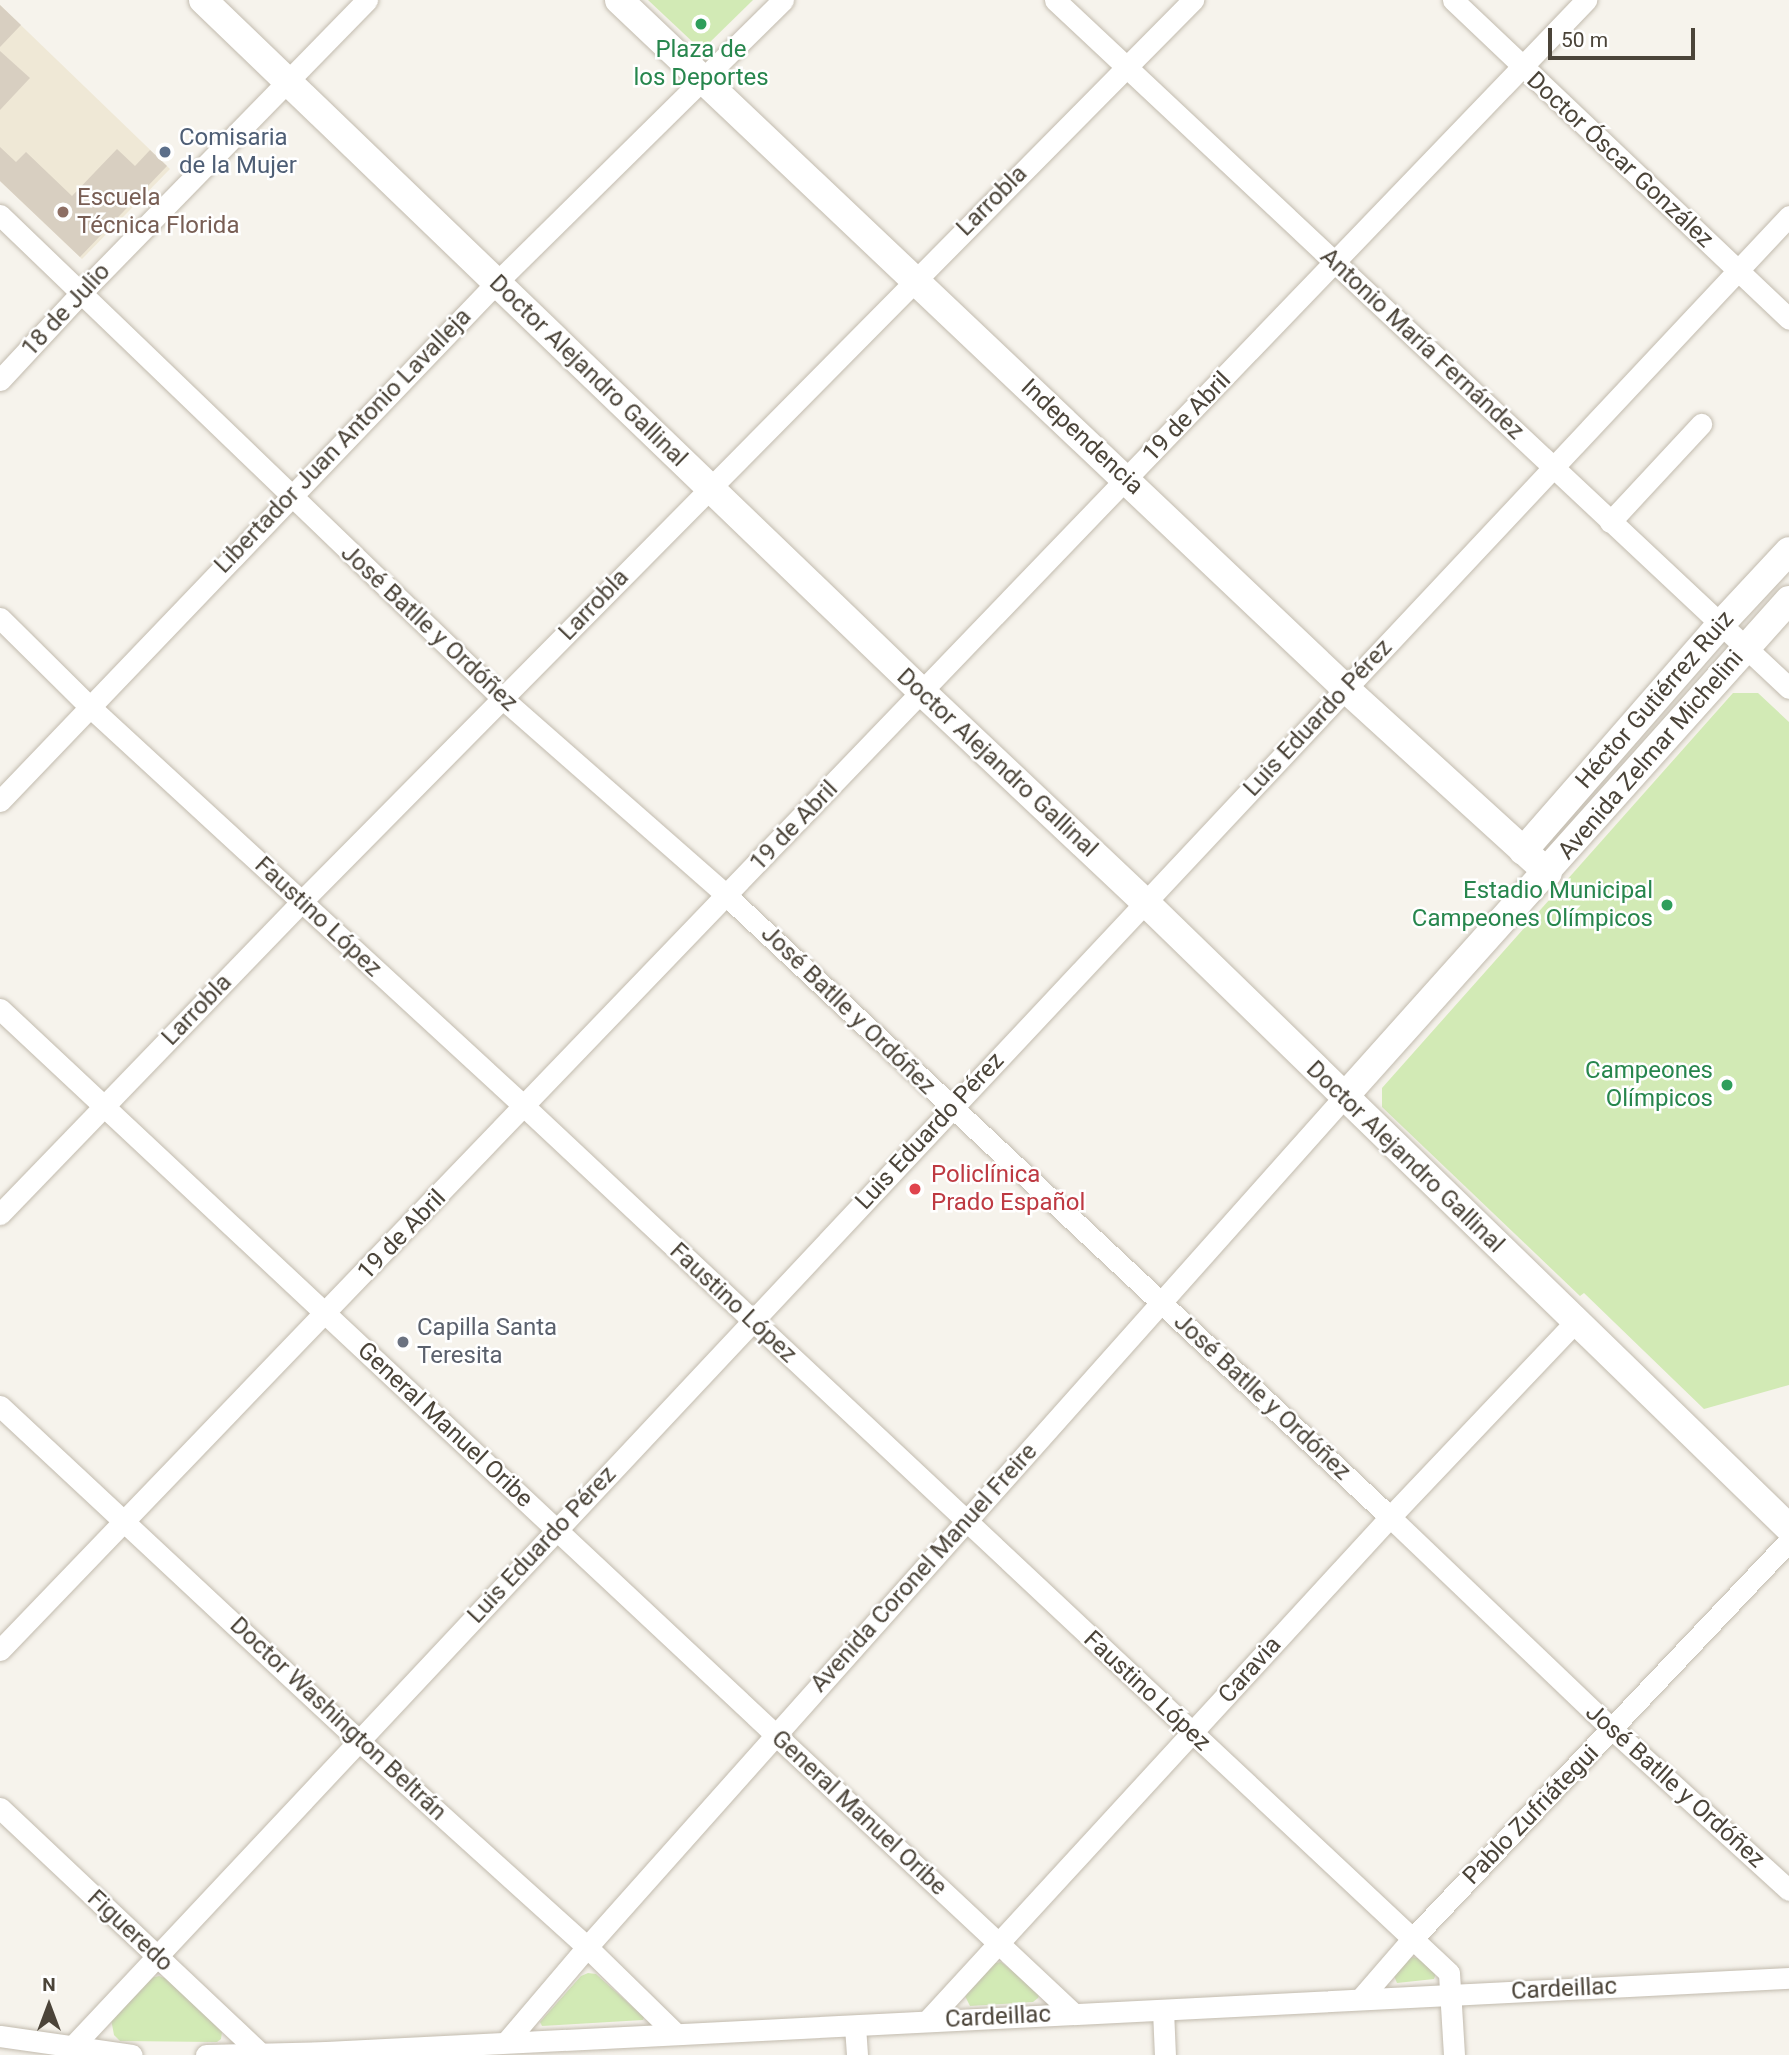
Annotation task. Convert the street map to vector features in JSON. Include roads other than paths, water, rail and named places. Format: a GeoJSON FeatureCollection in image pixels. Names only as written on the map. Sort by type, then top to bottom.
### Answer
{"type":"FeatureCollection","features":[{"type":"Feature","properties":{"kind":"street","name":"Doctor Alejandro Gallinal"},"geometry":{"type":"LineString","coordinates":[[203,0],[922,692],[1145,902],[1789,1528]]}},
{"type":"Feature","properties":{"kind":"street","name":"18 de Julio"},"geometry":{"type":"LineString","coordinates":[[0,380],[80,294],[367,0]]}},
{"type":"Feature","properties":{"kind":"street","name":"Independencia"},"geometry":{"type":"LineString","coordinates":[[619,0],[1346,689],[1548,873]]}},
{"type":"Feature","properties":{"kind":"street","name":"Libertador Juan Antonio Lavalleja"},"geometry":{"type":"LineString","coordinates":[[0,801],[289,496],[496,283],[783,0]]}},
{"type":"Feature","properties":{"kind":"street","name":"Antonio María Fernández"},"geometry":{"type":"LineString","coordinates":[[1055,0],[1744,649],[1789,688]]}},
{"type":"Feature","properties":{"kind":"street","name":"Larrobla"},"geometry":{"type":"LineString","coordinates":[[0,1214],[502,698],[1193,0]]}},
{"type":"Feature","properties":{"kind":"street","name":"Doctor Óscar González"},"geometry":{"type":"LineString","coordinates":[[1452,0],[1789,319]]}},
{"type":"Feature","properties":{"kind":"street","name":"19 de Abril"},"geometry":{"type":"LineString","coordinates":[[0,1650],[327,1314],[1586,0]]}},
{"type":"Feature","properties":{"kind":"street","name":"José Batlle y Ordóñez"},"geometry":{"type":"LineString","coordinates":[[0,215],[289,496],[502,698],[727,896],[1391,1517],[1612,1729],[1789,1890]]}},
{"type":"Feature","properties":{"kind":"street","name":"Luis Eduardo Pérez"},"geometry":{"type":"LineString","coordinates":[[72,2048],[156,1955],[754,1322],[951,1108],[1789,216]]}},
{"type":"Feature","properties":{"kind":"street"},"geometry":{"type":"LineString","coordinates":[[1611,522],[1701,424]]}},
{"type":"Feature","properties":{"kind":"street","name":"Héctor Gutiérrez Ruiz"},"geometry":{"type":"LineString","coordinates":[[1523,851],[1720,625],[1789,551]]}},
{"type":"Feature","properties":{"kind":"street","name":"Avenida Zelmar Michelini"},"geometry":{"type":"LineString","coordinates":[[1344,1097],[1548,873],[1789,600]]}},
{"type":"Feature","properties":{"kind":"street","name":"Faustino López"},"geometry":{"type":"LineString","coordinates":[[0,618],[89,706],[525,1107],[1450,1973],[1454,2055]]}},
{"type":"Feature","properties":{"kind":"street","name":"General Manuel Oribe"},"geometry":{"type":"LineString","coordinates":[[0,1009],[1074,2014]]}},
{"type":"Feature","properties":{"kind":"street","name":"Avenida Coronel Manuel Freire"},"geometry":{"type":"LineString","coordinates":[[507,2041],[587,1947],[1344,1097]]}},
{"type":"Feature","properties":{"kind":"street","name":"Caravia"},"geometry":{"type":"LineString","coordinates":[[927,2021],[1391,1517],[1575,1322]]}},
{"type":"Feature","properties":{"kind":"street","name":"Doctor Washington Beltrán"},"geometry":{"type":"LineString","coordinates":[[0,1406],[358,1740],[587,1947],[675,2033]]}},
{"type":"Feature","properties":{"kind":"street","name":"Pablo Zufriátegui"},"geometry":{"type":"LineString","coordinates":[[1361,1998],[1413,1938],[1789,1541]]}},
{"type":"Feature","properties":{"kind":"street","name":"Figueredo"},"geometry":{"type":"LineString","coordinates":[[0,1808],[260,2053]]}},
{"type":"Feature","properties":{"kind":"street"},"geometry":{"type":"LineString","coordinates":[[1779,1978],[1789,1960]]}},
{"type":"Feature","properties":{"kind":"street","name":"Cardeillac"},"geometry":{"type":"LineString","coordinates":[[206,2055],[326,2053],[507,2041],[593,2046],[675,2033],[1779,1978]]}},
{"type":"Feature","properties":{"kind":"street"},"geometry":{"type":"LineString","coordinates":[[1163,2010],[1165,2055]]}},
{"type":"Feature","properties":{"kind":"street"},"geometry":{"type":"LineString","coordinates":[[855,2026],[857,2055]]}},
{"type":"Feature","properties":{"kind":"street"},"geometry":{"type":"LineString","coordinates":[[0,2036],[132,2055]]}},
{"type":"Feature","properties":{"kind":"place","name":"Plaza de los Deportes"},"geometry":{"type":"Point","coordinates":[701,24]}},
{"type":"Feature","properties":{"kind":"place","name":"Comisaria de la Mujer"},"geometry":{"type":"Point","coordinates":[165,152]}},
{"type":"Feature","properties":{"kind":"place","name":"Escuela Técnica Florida"},"geometry":{"type":"Point","coordinates":[63,212]}},
{"type":"Feature","properties":{"kind":"place","name":"Estadio Municipal Campeones Olímpicos"},"geometry":{"type":"Point","coordinates":[1667,905]}},
{"type":"Feature","properties":{"kind":"place","name":"Campeones Olímpicos"},"geometry":{"type":"Point","coordinates":[1727,1085]}},
{"type":"Feature","properties":{"kind":"place","name":"Policlínica Prado Español"},"geometry":{"type":"Point","coordinates":[915,1189]}},
{"type":"Feature","properties":{"kind":"place","name":"Capilla Santa Teresita"},"geometry":{"type":"Point","coordinates":[403,1342]}}]}
